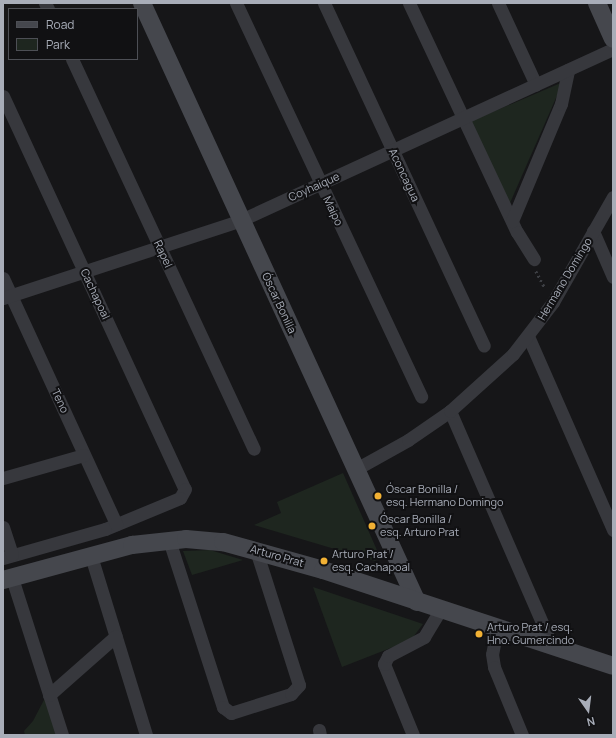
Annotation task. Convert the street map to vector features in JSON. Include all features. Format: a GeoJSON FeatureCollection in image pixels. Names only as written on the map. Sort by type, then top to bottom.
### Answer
{"type":"FeatureCollection","features":[{"type":"Feature","properties":{"kind":"street","name":"Óscar Bonilla"},"geometry":{"type":"LineString","coordinates":[[142,3],[417,602]]}},
{"type":"Feature","properties":{"kind":"street","name":"Maipo"},"geometry":{"type":"LineString","coordinates":[[236,3],[420,398]]}},
{"type":"Feature","properties":{"kind":"street","name":"Aconcagua"},"geometry":{"type":"LineString","coordinates":[[324,3],[484,346]]}},
{"type":"Feature","properties":{"kind":"street"},"geometry":{"type":"LineString","coordinates":[[409,3],[462,118],[512,221],[534,259]]}},
{"type":"Feature","properties":{"kind":"street"},"geometry":{"type":"LineString","coordinates":[[498,3],[536,85]]}},
{"type":"Feature","properties":{"kind":"street"},"geometry":{"type":"LineString","coordinates":[[597,3],[613,39]]}},
{"type":"Feature","properties":{"kind":"street","name":"Coyhaique"},"geometry":{"type":"LineString","coordinates":[[7,296],[85,272],[241,220],[613,49]]}},
{"type":"Feature","properties":{"kind":"street","name":"Rapel"},"geometry":{"type":"LineString","coordinates":[[72,60],[254,449]]}},
{"type":"Feature","properties":{"kind":"street"},"geometry":{"type":"LineString","coordinates":[[512,221],[561,104],[568,70]]}},
{"type":"Feature","properties":{"kind":"street","name":"Cachapoal"},"geometry":{"type":"LineString","coordinates":[[3,96],[184,486],[184,493],[180,498],[116,524]]}},
{"type":"Feature","properties":{"kind":"street","name":"Hermano Domingo"},"geometry":{"type":"LineString","coordinates":[[356,469],[408,440],[450,411],[496,372],[528,336],[553,302],[613,197]]}},
{"type":"Feature","properties":{"kind":"street"},"geometry":{"type":"LineString","coordinates":[[593,231],[613,277]]}},
{"type":"Feature","properties":{"kind":"street","name":"Teno"},"geometry":{"type":"LineString","coordinates":[[3,278],[7,296],[116,524]]}},
{"type":"Feature","properties":{"kind":"street"},"geometry":{"type":"LineString","coordinates":[[528,336],[613,530]]}},
{"type":"Feature","properties":{"kind":"street"},"geometry":{"type":"LineString","coordinates":[[450,411],[552,646]]}},
{"type":"Feature","properties":{"kind":"street"},"geometry":{"type":"LineString","coordinates":[[3,478],[84,455]]}},
{"type":"Feature","properties":{"kind":"street"},"geometry":{"type":"LineString","coordinates":[[3,527],[8,557],[116,524]]}},
{"type":"Feature","properties":{"kind":"street"},"geometry":{"type":"LineString","coordinates":[[169,540],[223,707],[228,713],[235,713],[291,694],[298,689],[298,680],[256,550]]}},
{"type":"Feature","properties":{"kind":"street","name":"Arturo Prat"},"geometry":{"type":"LineString","coordinates":[[7,579],[132,545],[169,540],[222,542],[256,550],[613,666]]}},
{"type":"Feature","properties":{"kind":"street"},"geometry":{"type":"LineString","coordinates":[[91,556],[146,735]]}},
{"type":"Feature","properties":{"kind":"street"},"geometry":{"type":"LineString","coordinates":[[7,579],[62,735]]}},
{"type":"Feature","properties":{"kind":"street"},"geometry":{"type":"LineString","coordinates":[[413,735],[384,664],[388,656],[424,637],[440,610]]}},
{"type":"Feature","properties":{"kind":"street"},"geometry":{"type":"LineString","coordinates":[[497,629],[492,654],[494,667],[522,735]]}},
{"type":"Feature","properties":{"kind":"street"},"geometry":{"type":"LineString","coordinates":[[49,695],[116,636]]}},
{"type":"Feature","properties":{"kind":"path"},"geometry":{"type":"LineString","coordinates":[[534,259],[537,272],[553,302]]}},
{"type":"Feature","properties":{"kind":"green space"},"geometry":{"type":"Polygon","coordinates":[[[563,82],[510,203],[469,122],[563,82]]]}},
{"type":"Feature","properties":{"kind":"green space"},"geometry":{"type":"Polygon","coordinates":[[[343,473],[380,557],[375,561],[254,525],[281,513],[277,502],[343,473]]]}},
{"type":"Feature","properties":{"kind":"green space"},"geometry":{"type":"Polygon","coordinates":[[[210,550],[243,560],[192,575],[183,551],[210,550]]]}},
{"type":"Feature","properties":{"kind":"green space"},"geometry":{"type":"Polygon","coordinates":[[[313,587],[423,624],[411,640],[342,667],[313,587]]]}},
{"type":"Feature","properties":{"kind":"green space"},"geometry":{"type":"Polygon","coordinates":[[[46,696],[58,735],[25,735],[24,731],[33,721],[46,696]]]}},
{"type":"Feature","properties":{"kind":"place","name":"Óscar Bonilla / esq. Hermano Domingo"},"geometry":{"type":"Point","coordinates":[378,496]}},
{"type":"Feature","properties":{"kind":"place","name":"Óscar Bonilla / esq. Arturo Prat"},"geometry":{"type":"Point","coordinates":[372,526]}},
{"type":"Feature","properties":{"kind":"place","name":"Arturo Prat / esq. Cachapoal"},"geometry":{"type":"Point","coordinates":[324,561]}},
{"type":"Feature","properties":{"kind":"place","name":"Arturo Prat / esq. Hno. Gumercindo"},"geometry":{"type":"Point","coordinates":[479,634]}}]}
